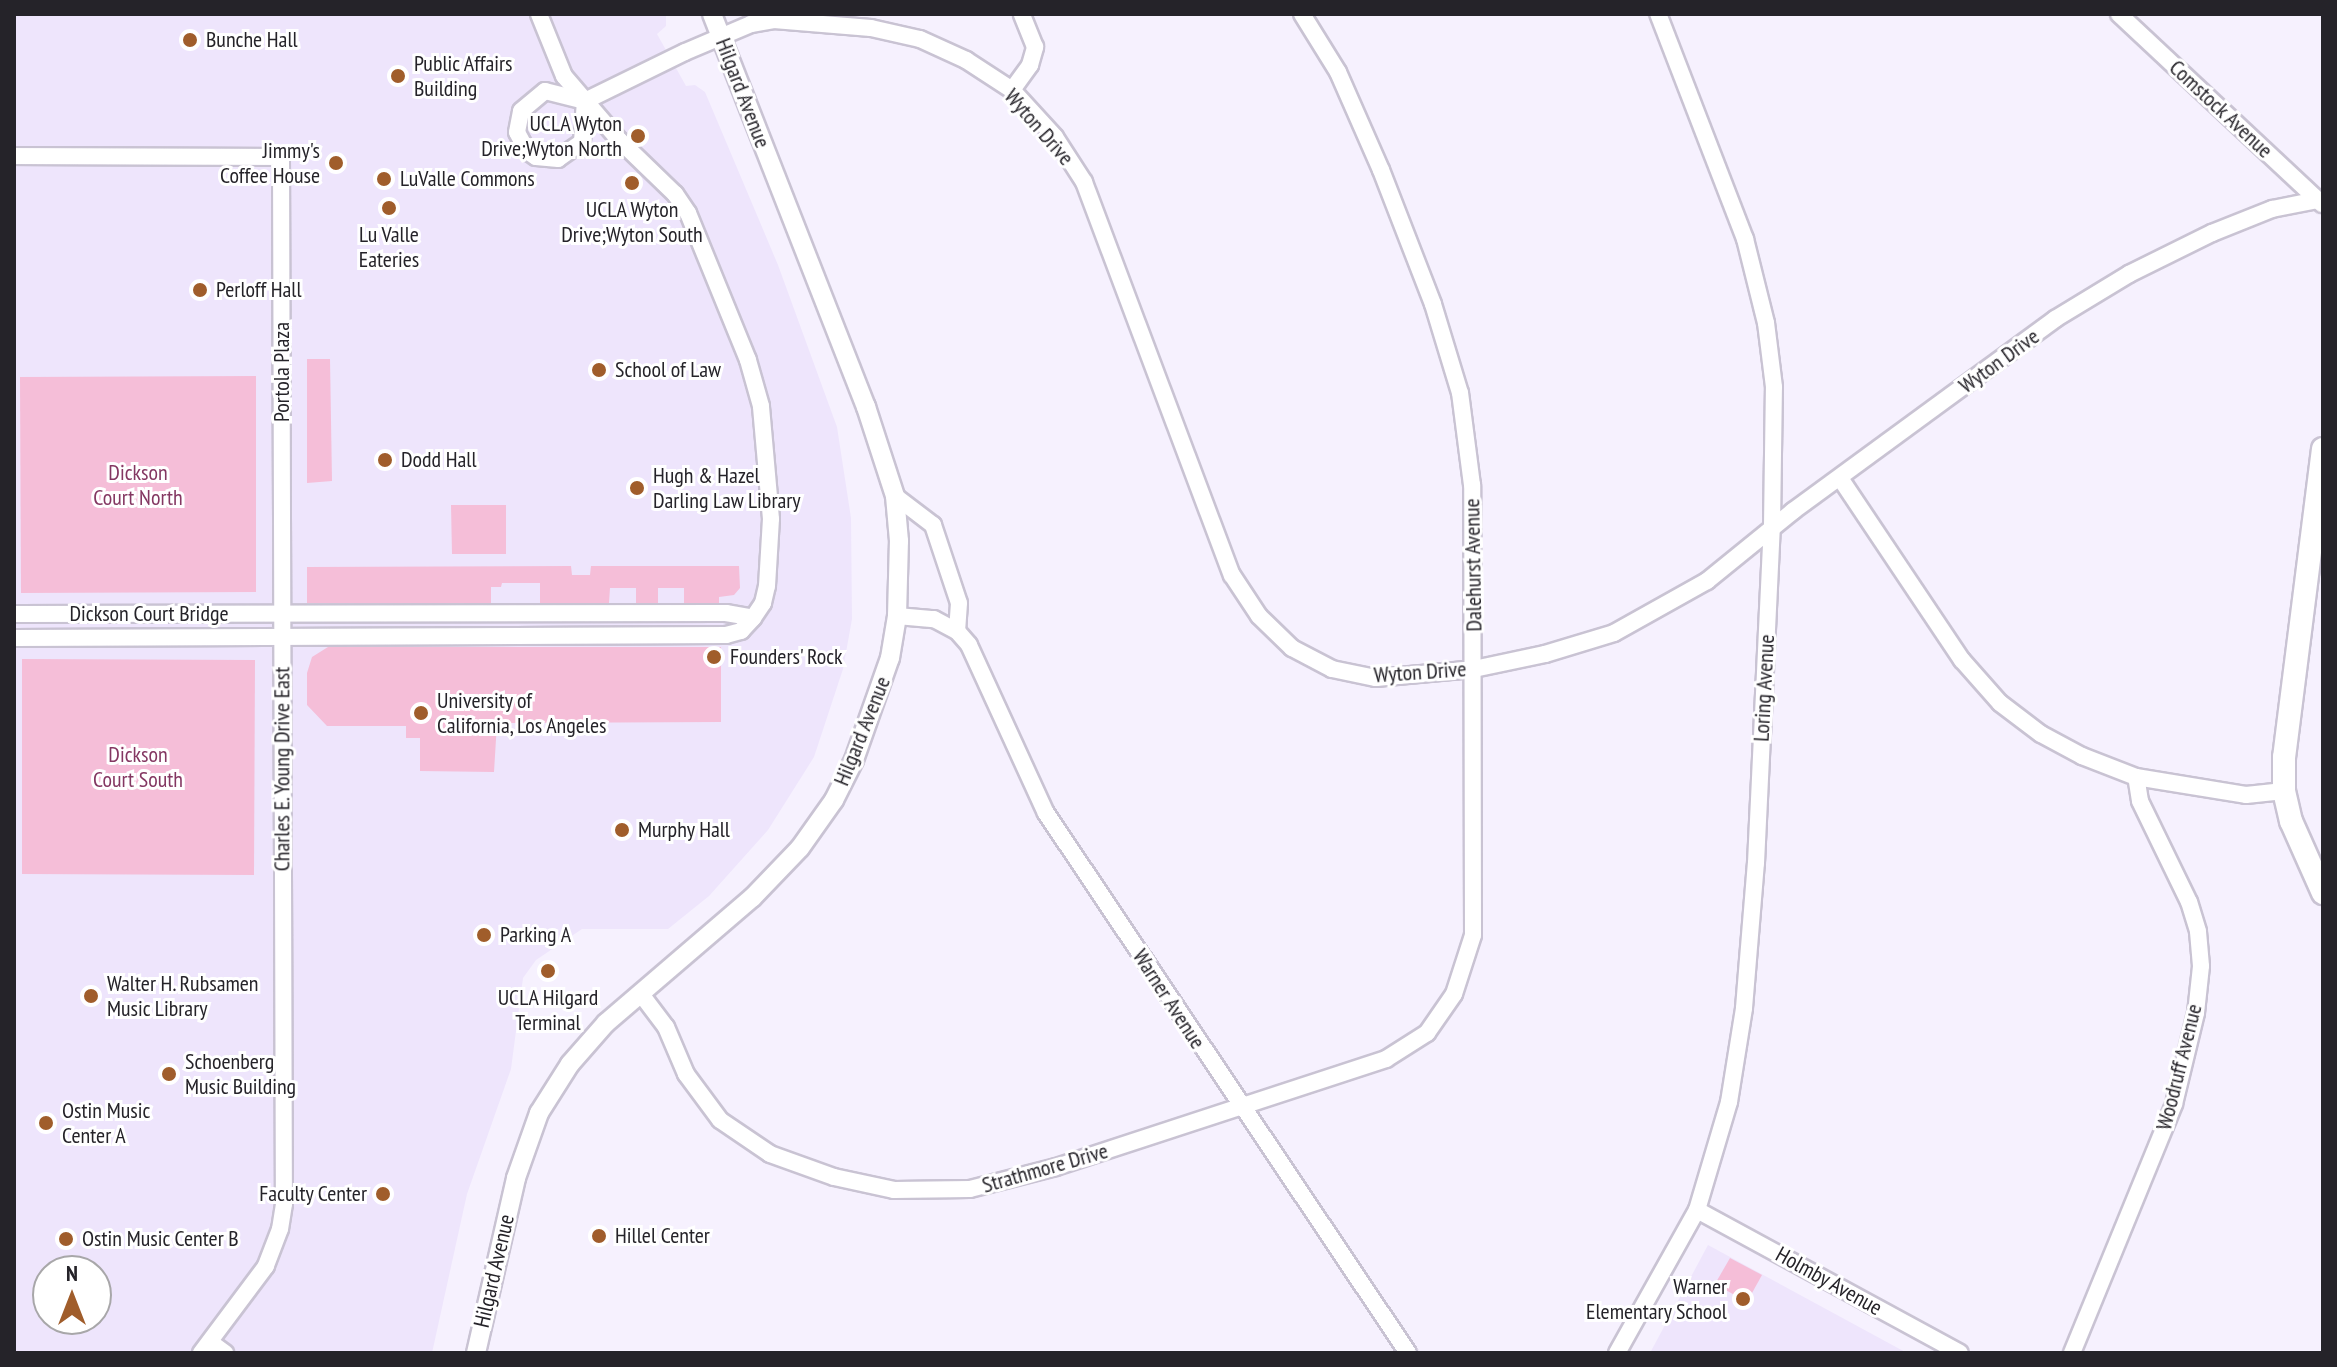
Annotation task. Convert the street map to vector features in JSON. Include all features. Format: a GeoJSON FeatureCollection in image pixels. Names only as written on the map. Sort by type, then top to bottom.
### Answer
{"type":"FeatureCollection","features":[{"type":"Feature","properties":{"kind":"main road"},"geometry":{"type":"LineString","coordinates":[[2323,449],[2284,757],[2284,791],[2296,834],[2323,893]]}},
{"type":"Feature","properties":{"kind":"street"},"geometry":{"type":"LineString","coordinates":[[283,637],[283,614],[726,613],[753,618],[763,603],[771,519],[763,419],[748,360],[688,213],[675,194],[619,140],[558,67],[539,14]]}},
{"type":"Feature","properties":{"kind":"street","name":"Hilgard Avenue"},"geometry":{"type":"LineString","coordinates":[[476,1353],[512,1193],[539,1113],[570,1064],[606,1023],[762,888],[800,848],[834,800],[875,707],[890,658],[897,616],[899,541],[895,496],[860,392],[712,14]]}},
{"type":"Feature","properties":{"kind":"street"},"geometry":{"type":"LineString","coordinates":[[1012,90],[1030,65],[1035,47],[1022,14]]}},
{"type":"Feature","properties":{"kind":"street","name":"Dalehurst Avenue"},"geometry":{"type":"LineString","coordinates":[[1240,1107],[1386,1059],[1427,1033],[1454,994],[1473,935],[1472,485],[1460,393],[1433,304],[1381,170],[1338,72],[1302,14]]}},
{"type":"Feature","properties":{"kind":"street","name":"Loring Avenue"},"geometry":{"type":"LineString","coordinates":[[1617,1353],[1697,1210],[1729,1102],[1744,1008],[1756,863],[1772,526],[1774,387],[1766,323],[1745,239],[1658,14]]}},
{"type":"Feature","properties":{"kind":"street","name":"Comstock Avenue"},"geometry":{"type":"LineString","coordinates":[[2119,14],[2320,203]]}},
{"type":"Feature","properties":{"kind":"street","name":"Wyton Drive"},"geometry":{"type":"LineString","coordinates":[[585,101],[642,71],[751,24],[774,20],[871,28],[920,39],[966,60],[1012,90],[1055,137],[1084,182],[1232,575],[1259,616],[1292,648],[1332,669],[1376,678],[1474,669],[1545,654],[1614,633],[1707,581],[1772,526],[2055,319],[2129,274],[2260,214],[2281,206],[2320,203]]}},
{"type":"Feature","properties":{"kind":"street"},"geometry":{"type":"LineString","coordinates":[[545,91],[585,101],[582,142],[578,146],[558,159],[547,160],[527,151],[517,132],[517,121],[528,103],[545,91]]}},
{"type":"Feature","properties":{"kind":"street","name":"Portola Plaza"},"geometry":{"type":"LineString","coordinates":[[14,156],[281,157],[283,614]]}},
{"type":"Feature","properties":{"kind":"street"},"geometry":{"type":"LineString","coordinates":[[1840,478],[1962,660],[2000,703],[2041,734],[2082,756],[2136,777],[2246,795],[2284,791]]}},
{"type":"Feature","properties":{"kind":"street","name":"Warner Avenue"},"geometry":{"type":"LineString","coordinates":[[895,496],[933,525],[959,603],[957,631],[969,645],[1046,813],[1240,1107],[1408,1353]]}},
{"type":"Feature","properties":{"kind":"street","name":"Dickson Court Bridge"},"geometry":{"type":"LineString","coordinates":[[14,614],[283,614]]}},
{"type":"Feature","properties":{"kind":"street"},"geometry":{"type":"LineString","coordinates":[[897,616],[934,619],[957,631]]}},
{"type":"Feature","properties":{"kind":"street","name":"Charles E. Young Drive East"},"geometry":{"type":"LineString","coordinates":[[205,1347],[266,1266],[280,1229],[284,1204],[283,637],[726,635],[741,631],[753,618]]}},
{"type":"Feature","properties":{"kind":"street","name":"Dickson Court Bridge"},"geometry":{"type":"LineString","coordinates":[[14,638],[283,637]]}},
{"type":"Feature","properties":{"kind":"street","name":"Woodruff Avenue"},"geometry":{"type":"LineString","coordinates":[[2072,1353],[2174,1104],[2196,1013],[2201,966],[2198,931],[2189,902],[2140,801],[2136,777]]}},
{"type":"Feature","properties":{"kind":"street","name":"Strathmore Drive"},"geometry":{"type":"LineString","coordinates":[[641,994],[666,1027],[686,1074],[720,1120],[770,1154],[834,1177],[894,1190],[970,1189],[1056,1167],[1240,1107]]}},
{"type":"Feature","properties":{"kind":"street","name":"Holmby Avenue"},"geometry":{"type":"LineString","coordinates":[[1697,1210],[1960,1353]]}},
{"type":"Feature","properties":{"kind":"street"},"geometry":{"type":"LineString","coordinates":[[205,1347],[225,1353]]}},
{"type":"Feature","properties":{"kind":"shaded area","name":"University of California, Los Angeles"},"geometry":{"type":"Polygon","coordinates":[[[14,14],[666,14],[666,26],[657,34],[686,86],[695,85],[705,92],[778,265],[837,427],[851,518],[852,619],[843,669],[814,757],[768,830],[709,896],[668,929],[582,929],[536,960],[523,978],[511,1069],[467,1194],[432,1353],[14,1353],[14,14]]]}},
{"type":"Feature","properties":{"kind":"shaded area","name":"Warner Elementary School"},"geometry":{"type":"Polygon","coordinates":[[[1708,1245],[1907,1353],[1650,1353],[1708,1245]]]}},
{"type":"Feature","properties":{"kind":"green space"},"geometry":{"type":"Polygon","coordinates":[[[307,359],[330,359],[332,481],[307,483],[307,359]]]}},
{"type":"Feature","properties":{"kind":"green space","name":"Dickson Court North"},"geometry":{"type":"Polygon","coordinates":[[[256,376],[256,592],[21,593],[20,377],[256,376]]]}},
{"type":"Feature","properties":{"kind":"green space"},"geometry":{"type":"Polygon","coordinates":[[[451,505],[506,505],[506,554],[452,554],[451,505]]]}},
{"type":"Feature","properties":{"kind":"green space"},"geometry":{"type":"Polygon","coordinates":[[[571,566],[572,575],[590,575],[591,566],[739,566],[740,588],[734,595],[719,597],[719,603],[684,603],[684,588],[658,588],[658,603],[636,603],[636,588],[610,588],[609,603],[540,603],[540,583],[502,583],[501,587],[491,587],[491,604],[307,603],[307,567],[571,566]]]}},
{"type":"Feature","properties":{"kind":"green space"},"geometry":{"type":"Polygon","coordinates":[[[328,647],[721,647],[721,722],[497,723],[494,772],[420,771],[420,738],[406,738],[406,726],[327,726],[307,705],[307,673],[312,657],[328,647]]]}},
{"type":"Feature","properties":{"kind":"green space","name":"Dickson Court South"},"geometry":{"type":"Polygon","coordinates":[[[22,659],[255,660],[254,875],[22,874],[22,659]]]}},
{"type":"Feature","properties":{"kind":"green space"},"geometry":{"type":"Polygon","coordinates":[[[1730,1258],[1762,1275],[1747,1302],[1715,1284],[1730,1258]]]}},
{"type":"Feature","properties":{"kind":"place","name":"Bunche Hall"},"geometry":{"type":"Point","coordinates":[190,40]}},
{"type":"Feature","properties":{"kind":"place","name":"Public Affairs Building"},"geometry":{"type":"Point","coordinates":[398,76]}},
{"type":"Feature","properties":{"kind":"place","name":"UCLA Wyton Drive;Wyton North"},"geometry":{"type":"Point","coordinates":[638,136]}},
{"type":"Feature","properties":{"kind":"place","name":"Jimmy's Coffee House"},"geometry":{"type":"Point","coordinates":[336,163]}},
{"type":"Feature","properties":{"kind":"place","name":"LuValle Commons"},"geometry":{"type":"Point","coordinates":[384,179]}},
{"type":"Feature","properties":{"kind":"place","name":"UCLA Wyton Drive;Wyton South"},"geometry":{"type":"Point","coordinates":[632,183]}},
{"type":"Feature","properties":{"kind":"place","name":"Lu Valle Eateries"},"geometry":{"type":"Point","coordinates":[389,208]}},
{"type":"Feature","properties":{"kind":"place","name":"Perloff Hall"},"geometry":{"type":"Point","coordinates":[200,290]}},
{"type":"Feature","properties":{"kind":"place","name":"School of Law"},"geometry":{"type":"Point","coordinates":[599,370]}},
{"type":"Feature","properties":{"kind":"place","name":"Dodd Hall"},"geometry":{"type":"Point","coordinates":[385,460]}},
{"type":"Feature","properties":{"kind":"place","name":"Hugh & Hazel Darling Law Library"},"geometry":{"type":"Point","coordinates":[637,488]}},
{"type":"Feature","properties":{"kind":"place","name":"Founders' Rock"},"geometry":{"type":"Point","coordinates":[714,657]}},
{"type":"Feature","properties":{"kind":"place","name":"University of California, Los Angeles"},"geometry":{"type":"Point","coordinates":[421,713]}},
{"type":"Feature","properties":{"kind":"place","name":"Murphy Hall"},"geometry":{"type":"Point","coordinates":[622,830]}},
{"type":"Feature","properties":{"kind":"place","name":"Parking A"},"geometry":{"type":"Point","coordinates":[484,935]}},
{"type":"Feature","properties":{"kind":"place","name":"UCLA Hilgard Terminal"},"geometry":{"type":"Point","coordinates":[548,971]}},
{"type":"Feature","properties":{"kind":"place","name":"Walter H. Rubsamen Music Library"},"geometry":{"type":"Point","coordinates":[91,996]}},
{"type":"Feature","properties":{"kind":"place","name":"Schoenberg Music Building"},"geometry":{"type":"Point","coordinates":[169,1074]}},
{"type":"Feature","properties":{"kind":"place","name":"Ostin Music Center A"},"geometry":{"type":"Point","coordinates":[46,1123]}},
{"type":"Feature","properties":{"kind":"place","name":"Faculty Center"},"geometry":{"type":"Point","coordinates":[383,1194]}},
{"type":"Feature","properties":{"kind":"place","name":"Hillel Center"},"geometry":{"type":"Point","coordinates":[599,1236]}},
{"type":"Feature","properties":{"kind":"place","name":"Ostin Music Center B"},"geometry":{"type":"Point","coordinates":[66,1239]}},
{"type":"Feature","properties":{"kind":"place","name":"Warner Elementary School"},"geometry":{"type":"Point","coordinates":[1743,1299]}}]}
